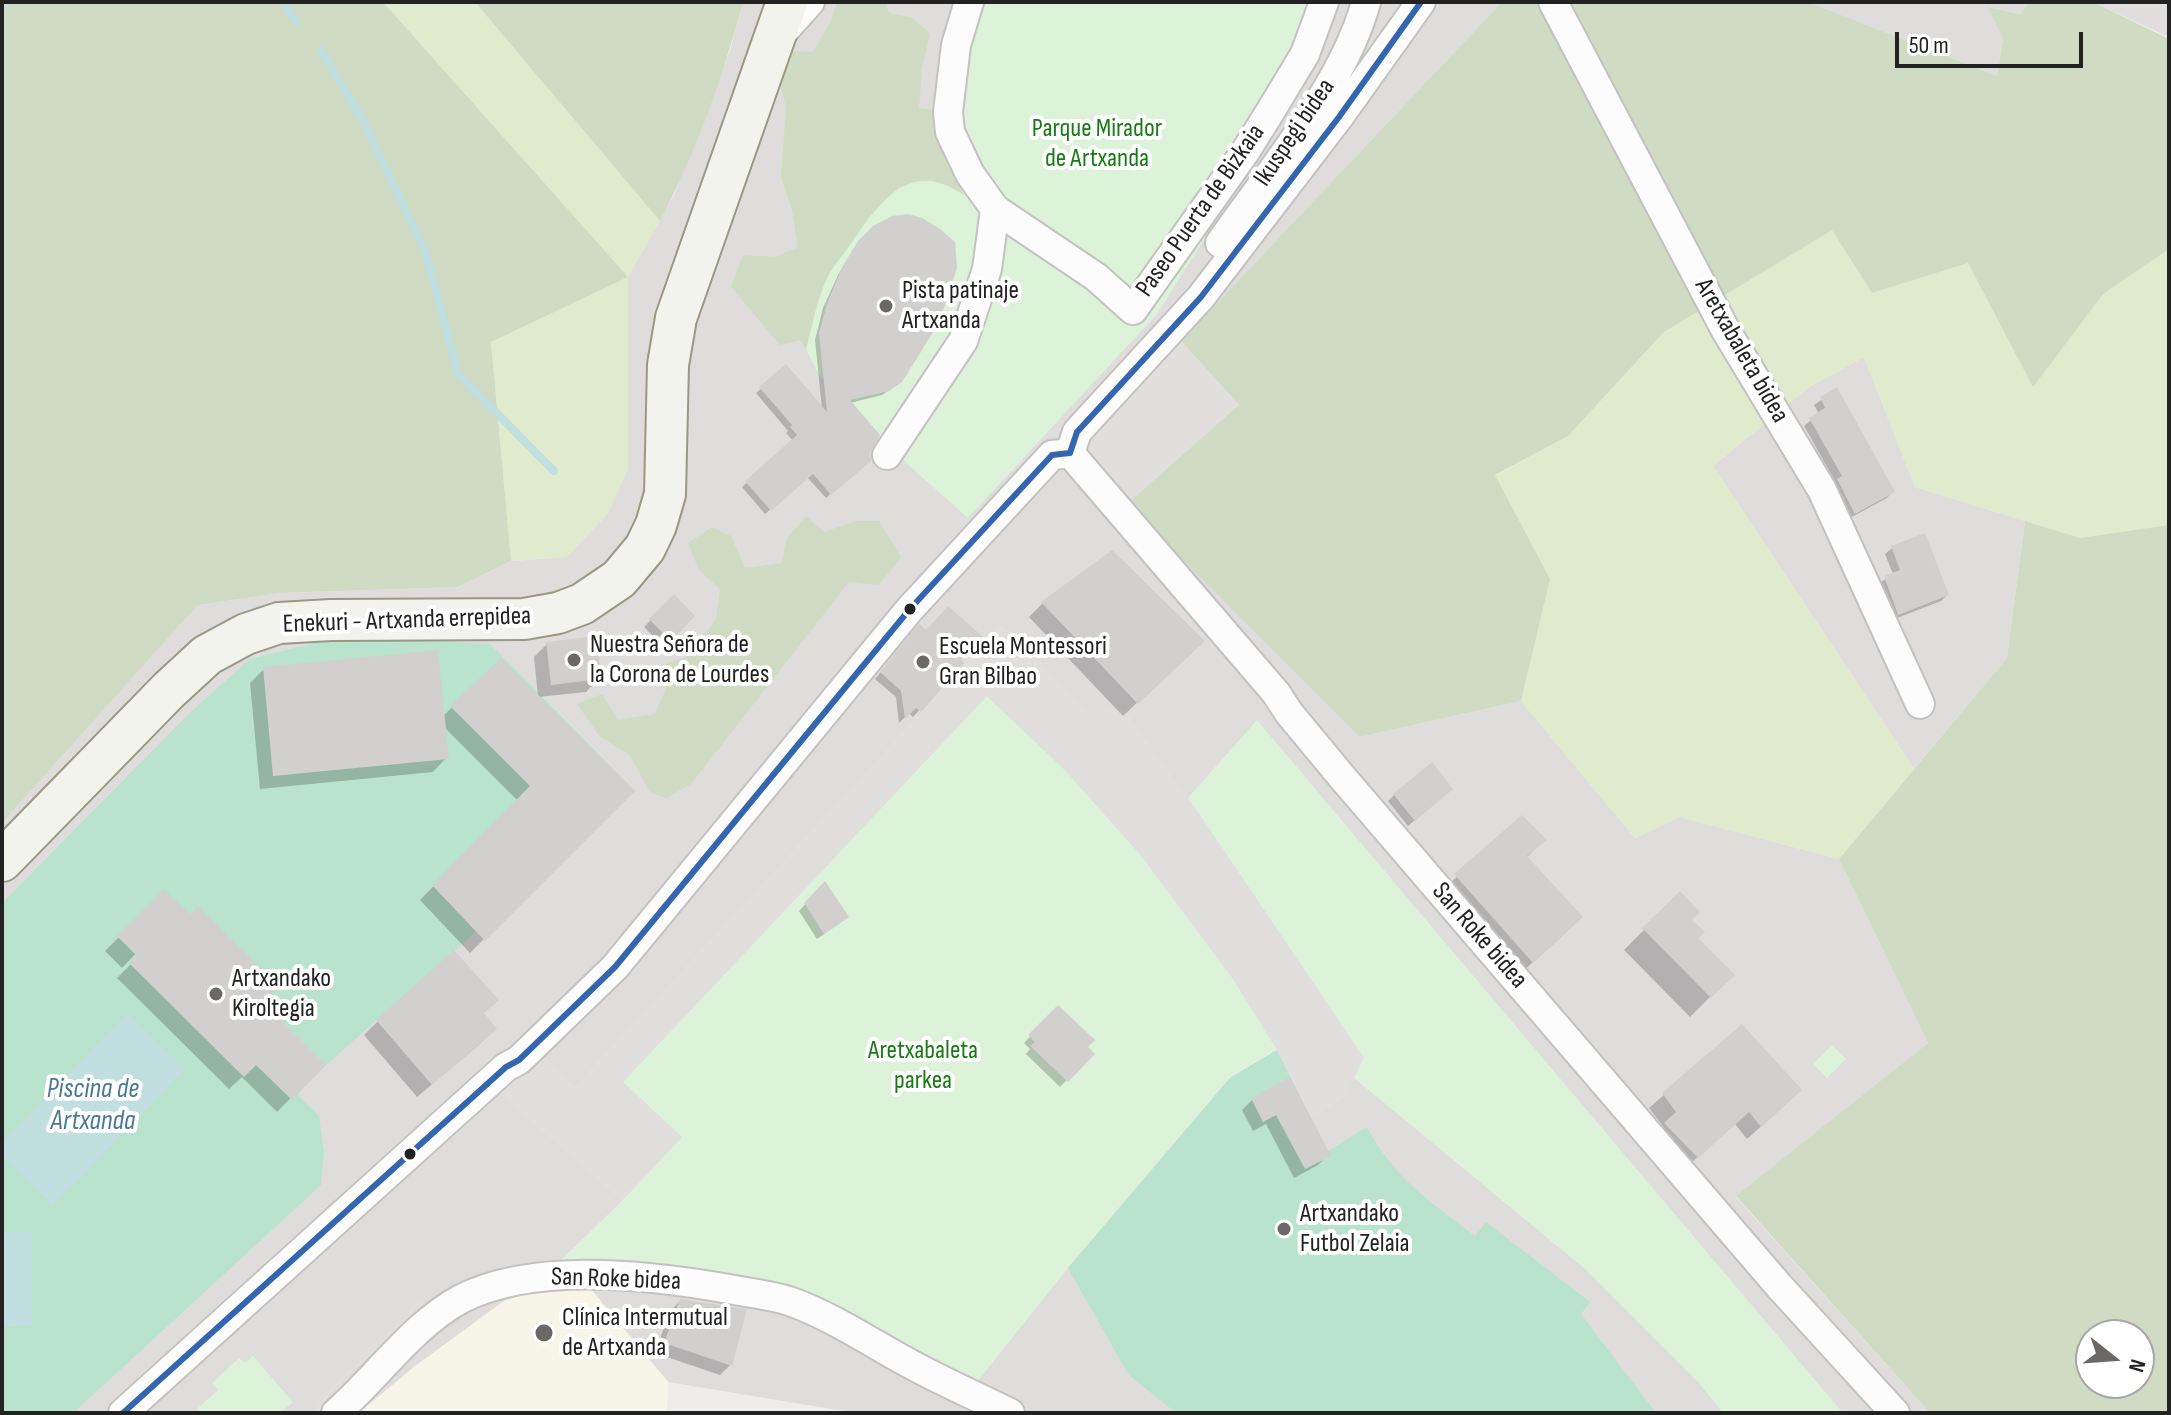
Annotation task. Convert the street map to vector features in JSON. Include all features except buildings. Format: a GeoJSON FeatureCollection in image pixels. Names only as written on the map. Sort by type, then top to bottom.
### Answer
{"type":"FeatureCollection","features":[{"type":"Feature","properties":{"kind":"street"},"geometry":{"type":"LineString","coordinates":[[772,44],[787,2]]}},
{"type":"Feature","properties":{"kind":"street"},"geometry":{"type":"LineString","coordinates":[[772,44],[810,2]]}},
{"type":"Feature","properties":{"kind":"street","name":"Paseo Puerta de Bizkaia"},"geometry":{"type":"LineString","coordinates":[[969,2],[956,45],[948,94],[950,132],[970,174],[995,209],[1096,277],[1133,310],[1245,152],[1305,54],[1324,2]]}},
{"type":"Feature","properties":{"kind":"street","name":"Ikuspegi bidea"},"geometry":{"type":"LineString","coordinates":[[1163,340],[1170,315],[1322,97],[1347,53],[1366,2]]}},
{"type":"Feature","properties":{"kind":"street"},"geometry":{"type":"LineString","coordinates":[[123,1413],[496,1075],[519,1060],[615,967],[909,610],[1052,455],[1070,453],[1077,432],[1201,297],[1339,117],[1421,2]]}},
{"type":"Feature","properties":{"kind":"street","name":"Aretxabaleta bidea"},"geometry":{"type":"LineString","coordinates":[[1553,2],[1725,329],[1822,490],[1920,704]]}},
{"type":"Feature","properties":{"kind":"street","name":"Enekuri - Artxanda errepidea"},"geometry":{"type":"LineString","coordinates":[[2,861],[207,655],[246,634],[279,623],[331,620],[524,619],[558,613],[582,604],[619,579],[645,548],[665,494],[668,365],[676,318],[772,44]]}},
{"type":"Feature","properties":{"kind":"street"},"geometry":{"type":"LineString","coordinates":[[887,455],[963,341],[987,269],[995,209]]}},
{"type":"Feature","properties":{"kind":"street","name":"San Roke bidea"},"geometry":{"type":"LineString","coordinates":[[1070,453],[1276,693],[1342,777],[1779,1286],[1895,1413]]}},
{"type":"Feature","properties":{"kind":"street","name":"San Roke bidea"},"geometry":{"type":"LineString","coordinates":[[336,1413],[416,1335],[458,1300],[508,1282],[602,1275],[690,1282],[787,1301],[820,1314],[918,1369],[1010,1413]]}},
{"type":"Feature","properties":{"kind":"shaded area"},"geometry":{"type":"Polygon","coordinates":[[[743,2],[1502,2],[1181,341],[1239,405],[1360,737],[1521,701],[1635,838],[1680,817],[1839,859],[1928,1043],[1736,1197],[1930,1413],[856,1413],[668,1382],[580,1276],[415,1366],[359,1413],[2,1413],[2,823],[198,605],[280,593],[458,587],[511,561],[567,557],[628,469],[628,277],[675,193],[730,50],[743,2]]]}},
{"type":"Feature","properties":{"kind":"shaded area"},"geometry":{"type":"Polygon","coordinates":[[[1808,2],[2030,2],[2020,14],[1989,7],[2003,39],[1997,76],[1808,2]]]}},
{"type":"Feature","properties":{"kind":"shaded area"},"geometry":{"type":"Polygon","coordinates":[[[2093,2],[2169,2],[2169,35],[2164,35],[2093,2]]]}},
{"type":"Feature","properties":{"kind":"shaded area"},"geometry":{"type":"Polygon","coordinates":[[[1181,341],[1239,405],[1127,504],[1081,448],[1181,341]]]}},
{"type":"Feature","properties":{"kind":"shaded area"},"geometry":{"type":"Polygon","coordinates":[[[1864,357],[1915,487],[2025,521],[2007,658],[1914,769],[1713,466],[1809,387],[1864,357]]]}},
{"type":"Feature","properties":{"kind":"shaded area"},"geometry":{"type":"Polygon","coordinates":[[[1002,625],[1084,707],[1124,709],[1200,815],[1364,1058],[1343,1099],[1311,1118],[1277,1050],[1233,979],[1139,853],[1065,770],[987,696],[623,1082],[682,1137],[622,1201],[487,1083],[534,1046],[574,1087],[921,712],[964,664],[961,660],[982,636],[1002,625]]]}},
{"type":"Feature","properties":{"kind":"shaded area","name":"Clínica Intermutual de Artxanda"},"geometry":{"type":"Polygon","coordinates":[[[580,1276],[668,1382],[667,1413],[359,1413],[415,1366],[504,1301],[580,1276]]]}},
{"type":"Feature","properties":{"kind":"shaded area"},"geometry":{"type":"Polygon","coordinates":[[[419,1301],[428,1308],[320,1413],[316,1413],[317,1400],[419,1301]]]}},
{"type":"Feature","properties":{"kind":"green space"},"geometry":{"type":"Polygon","coordinates":[[[2,2],[383,2],[628,277],[491,342],[511,561],[458,587],[280,593],[198,605],[2,823],[2,2]]]}},
{"type":"Feature","properties":{"kind":"green space"},"geometry":{"type":"Polygon","coordinates":[[[383,2],[475,2],[660,221],[628,277],[628,469],[608,514],[567,557],[511,561],[491,342],[627,277],[383,2]]]}},
{"type":"Feature","properties":{"kind":"green space"},"geometry":{"type":"Polygon","coordinates":[[[475,2],[743,2],[708,114],[660,221],[475,2]]]}},
{"type":"Feature","properties":{"kind":"green space"},"geometry":{"type":"Polygon","coordinates":[[[837,2],[886,2],[889,13],[913,18],[930,34],[922,68],[919,108],[937,110],[966,197],[931,180],[899,187],[870,216],[828,277],[806,350],[800,340],[780,345],[731,287],[743,255],[776,257],[798,247],[792,210],[781,177],[786,108],[779,80],[793,51],[813,52],[831,21],[837,2]]]}},
{"type":"Feature","properties":{"kind":"green space","name":"Parque Mirador de Artxanda"},"geometry":{"type":"Polygon","coordinates":[[[958,2],[1337,2],[1315,65],[1157,314],[968,518],[896,454],[820,376],[806,350],[827,278],[886,199],[913,183],[928,181],[945,185],[964,195],[944,156],[936,119],[942,58],[958,2]]]}},
{"type":"Feature","properties":{"kind":"green space"},"geometry":{"type":"Polygon","coordinates":[[[1502,2],[1808,2],[1997,76],[2003,39],[1988,7],[2020,14],[2030,2],[2093,2],[2169,39],[2169,249],[2103,294],[2033,387],[1968,263],[1872,293],[1832,230],[1664,332],[1568,436],[1495,475],[1550,579],[1521,701],[1360,737],[1127,504],[1239,405],[1181,341],[1502,2]]]}},
{"type":"Feature","properties":{"kind":"green space"},"geometry":{"type":"Polygon","coordinates":[[[1832,229],[1872,293],[1968,263],[2033,386],[2103,294],[2169,249],[2169,525],[2080,538],[1915,487],[1864,357],[1809,387],[1713,466],[1914,769],[1839,859],[1680,817],[1635,838],[1521,701],[1550,579],[1495,476],[1568,436],[1664,332],[1832,229]]]}},
{"type":"Feature","properties":{"kind":"green space"},"geometry":{"type":"Polygon","coordinates":[[[806,516],[824,532],[856,521],[879,521],[901,557],[879,585],[849,582],[691,784],[666,798],[650,792],[629,754],[600,737],[577,704],[602,694],[618,720],[655,714],[666,689],[657,667],[686,657],[716,619],[720,589],[699,570],[688,543],[712,527],[731,536],[745,568],[782,563],[787,538],[806,516]]]}},
{"type":"Feature","properties":{"kind":"green space"},"geometry":{"type":"Polygon","coordinates":[[[2025,521],[2080,538],[2169,525],[2169,1413],[1930,1413],[1736,1196],[1928,1043],[1839,859],[2007,658],[2025,521]]]}},
{"type":"Feature","properties":{"kind":"green space"},"geometry":{"type":"Polygon","coordinates":[[[344,636],[490,644],[635,791],[297,1094],[319,1116],[324,1152],[321,1185],[73,1413],[2,1413],[2,1326],[32,1325],[31,1232],[2,1232],[2,1155],[53,1205],[185,1069],[128,1013],[2,1143],[2,903],[193,710],[250,659],[344,636]]]}},
{"type":"Feature","properties":{"kind":"green space","name":"Aretxabaleta parkea"},"geometry":{"type":"Polygon","coordinates":[[[987,696],[1065,770],[1139,853],[1257,720],[1843,1413],[1723,1413],[1698,1382],[1585,1269],[1302,1035],[1230,1078],[1068,1268],[977,1382],[690,1274],[561,1260],[622,1201],[597,1062],[987,696]]]}},
{"type":"Feature","properties":{"kind":"green space"},"geometry":{"type":"Polygon","coordinates":[[[1832,1045],[1846,1059],[1827,1078],[1813,1064],[1832,1045]]]}},
{"type":"Feature","properties":{"kind":"green space","name":"Artxandako Futbol Zelaia"},"geometry":{"type":"Polygon","coordinates":[[[1277,1050],[1328,1151],[1367,1127],[1401,1175],[1443,1212],[1475,1236],[1486,1222],[1590,1302],[1581,1314],[1656,1413],[1176,1413],[1128,1374],[1068,1268],[1230,1078],[1277,1050]]]}},
{"type":"Feature","properties":{"kind":"green space"},"geometry":{"type":"Polygon","coordinates":[[[253,1356],[293,1402],[280,1413],[200,1413],[197,1409],[218,1390],[212,1383],[239,1358],[245,1363],[253,1356]]]}},
{"type":"Feature","properties":{"kind":"water","name":"Piscina de Artxanda"},"geometry":{"type":"Polygon","coordinates":[[[128,1013],[185,1069],[53,1205],[2,1155],[2,1143],[128,1013]]]}},
{"type":"Feature","properties":{"kind":"water"},"geometry":{"type":"Polygon","coordinates":[[[2,1232],[32,1232],[32,1325],[2,1326],[2,1232]]]}},
{"type":"Feature","properties":{"kind":"waterway"},"geometry":{"type":"LineString","coordinates":[[283,2],[296,22]]}},
{"type":"Feature","properties":{"kind":"waterway"},"geometry":{"type":"LineString","coordinates":[[321,50],[363,121],[425,251],[458,374],[554,471]]}},
{"type":"Feature","properties":{"kind":"transit line"},"geometry":{"type":"LineString","coordinates":[[123,1413],[506,1067],[519,1060],[615,967],[909,610],[1052,455],[1070,453],[1077,432],[1201,297],[1339,117],[1421,2]]}},
{"type":"Feature","properties":{"kind":"place","name":"Pista patinaje Artxanda"},"geometry":{"type":"Point","coordinates":[886,306]}},
{"type":"Feature","properties":{"kind":"place","name":"Nuestra Señora de la Corona de Lourdes"},"geometry":{"type":"Point","coordinates":[574,660]}},
{"type":"Feature","properties":{"kind":"place","name":"Escuela Montessori Gran Bilbao"},"geometry":{"type":"Point","coordinates":[923,662]}},
{"type":"Feature","properties":{"kind":"place","name":"Artxandako Kiroltegia"},"geometry":{"type":"Point","coordinates":[216,994]}},
{"type":"Feature","properties":{"kind":"place","name":"Artxandako Futbol Zelaia"},"geometry":{"type":"Point","coordinates":[1284,1229]}},
{"type":"Feature","properties":{"kind":"place","name":"Clínica Intermutual de Artxanda"},"geometry":{"type":"Point","coordinates":[544,1333]}}]}
